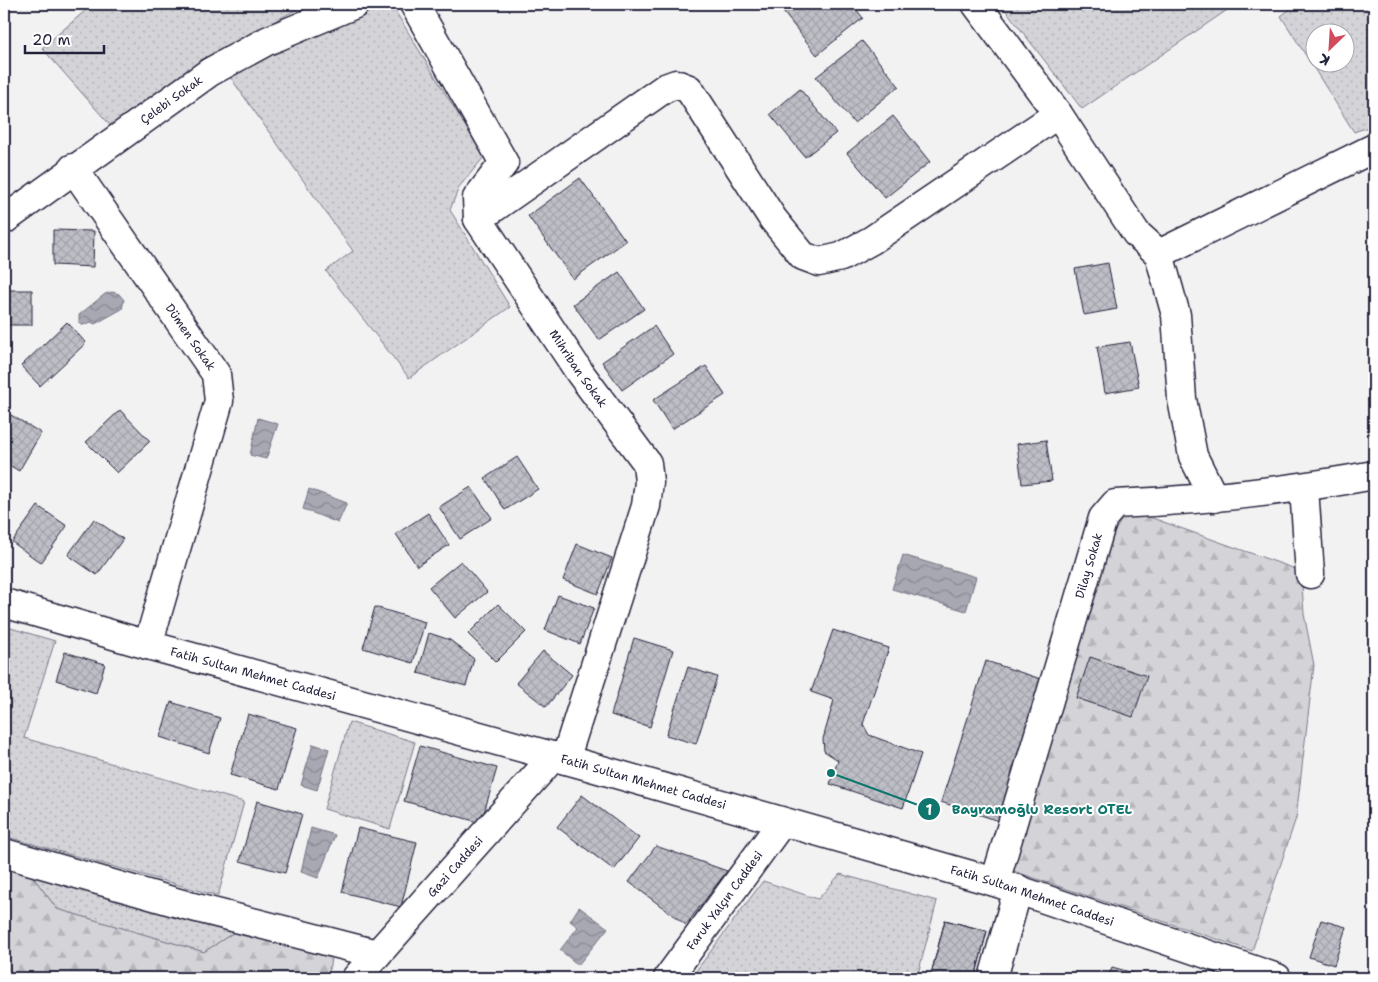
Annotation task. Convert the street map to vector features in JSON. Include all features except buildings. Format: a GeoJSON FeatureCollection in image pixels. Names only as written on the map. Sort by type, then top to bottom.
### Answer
{"type":"FeatureCollection","features":[{"type":"Feature","properties":{"kind":"street","name":"Çelebi Sokak"},"geometry":{"type":"LineString","coordinates":[[8,208],[73,168],[210,72],[267,41],[355,4]]}},
{"type":"Feature","properties":{"kind":"street"},"geometry":{"type":"LineString","coordinates":[[414,4],[504,163],[477,198],[478,219]]}},
{"type":"Feature","properties":{"kind":"street"},"geometry":{"type":"LineString","coordinates":[[976,4],[1058,114],[1136,233],[1159,254],[1176,315],[1182,399],[1192,456],[1214,498]]}},
{"type":"Feature","properties":{"kind":"street"},"geometry":{"type":"LineString","coordinates":[[478,219],[664,88],[676,84],[689,89],[773,219],[802,256],[819,262],[841,257],[872,240],[1058,114]]}},
{"type":"Feature","properties":{"kind":"street"},"geometry":{"type":"LineString","coordinates":[[1159,254],[1374,148]]}},
{"type":"Feature","properties":{"kind":"street","name":"Dümen Sokak"},"geometry":{"type":"LineString","coordinates":[[73,168],[216,374],[219,401],[148,645]]}},
{"type":"Feature","properties":{"kind":"street","name":"Mihriban Sokak"},"geometry":{"type":"LineString","coordinates":[[478,219],[580,373],[647,463],[649,482],[646,506],[559,758]]}},
{"type":"Feature","properties":{"kind":"street","name":"Dilay Sokak"},"geometry":{"type":"LineString","coordinates":[[993,978],[1007,885],[1104,518],[1115,504],[1214,498],[1304,488],[1374,475]]}},
{"type":"Feature","properties":{"kind":"street"},"geometry":{"type":"LineString","coordinates":[[1304,488],[1310,574]]}},
{"type":"Feature","properties":{"kind":"street","name":"Fatih Sultan Mehmet Caddesi"},"geometry":{"type":"LineString","coordinates":[[4,603],[1007,885],[1277,978]]}},
{"type":"Feature","properties":{"kind":"street","name":"Gazi Caddesi"},"geometry":{"type":"LineString","coordinates":[[356,978],[559,758]]}},
{"type":"Feature","properties":{"kind":"street","name":"Faruk Yalçın Caddesi"},"geometry":{"type":"LineString","coordinates":[[668,978],[782,822]]}},
{"type":"Feature","properties":{"kind":"street"},"geometry":{"type":"LineString","coordinates":[[4,853],[189,906],[377,954]]}},
{"type":"Feature","properties":{"kind":"green space"},"geometry":{"type":"Polygon","coordinates":[[[81,4],[307,4],[203,59],[111,126],[42,48],[86,10],[81,4]]]}},
{"type":"Feature","properties":{"kind":"green space"},"geometry":{"type":"Polygon","coordinates":[[[386,4],[391,4],[484,157],[459,187],[450,210],[510,307],[409,378],[326,271],[353,251],[228,74],[386,4]]]}},
{"type":"Feature","properties":{"kind":"green space"},"geometry":{"type":"Polygon","coordinates":[[[1001,4],[1236,4],[1082,109],[1001,4]]]}},
{"type":"Feature","properties":{"kind":"green space"},"geometry":{"type":"Polygon","coordinates":[[[1297,4],[1374,4],[1374,125],[1354,132],[1316,72],[1356,72],[1356,22],[1306,22],[1306,56],[1281,16],[1297,4]]]}},
{"type":"Feature","properties":{"kind":"green space"},"geometry":{"type":"Polygon","coordinates":[[[1127,509],[1301,571],[1304,614],[1314,665],[1296,818],[1252,951],[1010,870],[1112,537],[1127,509]]]}},
{"type":"Feature","properties":{"kind":"green space"},"geometry":{"type":"Polygon","coordinates":[[[4,626],[55,641],[24,738],[244,802],[218,896],[4,836],[4,626]]]}},
{"type":"Feature","properties":{"kind":"green space"},"geometry":{"type":"Polygon","coordinates":[[[349,722],[415,742],[390,829],[324,809],[349,722]]]}},
{"type":"Feature","properties":{"kind":"green space"},"geometry":{"type":"Polygon","coordinates":[[[4,863],[27,869],[57,909],[204,952],[236,931],[331,958],[328,978],[4,978],[4,863]]]}},
{"type":"Feature","properties":{"kind":"green space"},"geometry":{"type":"Polygon","coordinates":[[[27,869],[236,931],[204,952],[57,909],[27,869]]]}},
{"type":"Feature","properties":{"kind":"green space"},"geometry":{"type":"Polygon","coordinates":[[[840,874],[937,901],[917,978],[703,978],[693,975],[763,881],[818,899],[840,874]]]}},
{"type":"Feature","properties":{"kind":"water"},"geometry":{"type":"Polygon","coordinates":[[[112,292],[119,294],[124,300],[122,309],[95,324],[91,322],[83,325],[79,323],[79,315],[105,294],[112,292]]]}},
{"type":"Feature","properties":{"kind":"water"},"geometry":{"type":"Polygon","coordinates":[[[258,418],[278,424],[266,459],[250,455],[258,418]]]}},
{"type":"Feature","properties":{"kind":"water"},"geometry":{"type":"Polygon","coordinates":[[[309,489],[347,503],[338,523],[303,509],[309,489]]]}},
{"type":"Feature","properties":{"kind":"water"},"geometry":{"type":"Polygon","coordinates":[[[903,555],[976,577],[966,611],[892,589],[903,555]]]}},
{"type":"Feature","properties":{"kind":"water"},"geometry":{"type":"Polygon","coordinates":[[[313,744],[329,749],[317,790],[301,785],[313,744]]]}},
{"type":"Feature","properties":{"kind":"water"},"geometry":{"type":"Polygon","coordinates":[[[311,828],[335,835],[318,878],[301,872],[311,828]]]}},
{"type":"Feature","properties":{"kind":"water"},"geometry":{"type":"Polygon","coordinates":[[[579,907],[608,928],[578,965],[560,950],[578,927],[570,921],[579,907]]]}},
{"type":"Feature","properties":{"kind":"place","name":"Bayramoğlu Resort OTEL"},"geometry":{"type":"Point","coordinates":[831,773]}}]}
